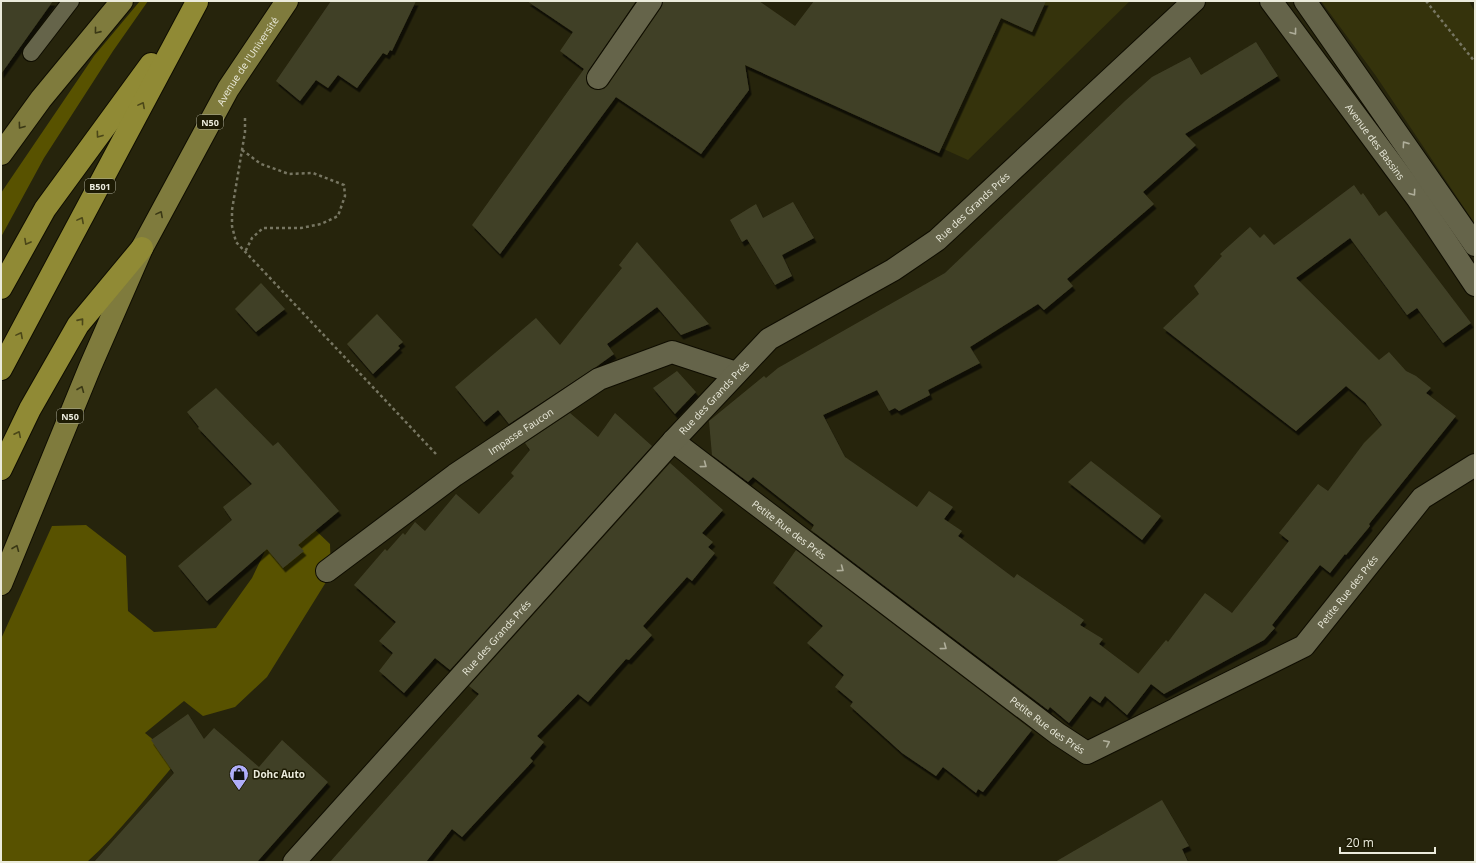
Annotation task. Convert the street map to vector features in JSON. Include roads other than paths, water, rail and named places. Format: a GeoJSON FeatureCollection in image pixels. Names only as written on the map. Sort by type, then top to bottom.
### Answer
{"type":"FeatureCollection","features":[{"type":"Feature","properties":{"kind":"highway","name":"B501"},"geometry":{"type":"LineString","coordinates":[[1,288],[45,210],[197,1]]}},
{"type":"Feature","properties":{"kind":"highway","name":"B501"},"geometry":{"type":"LineString","coordinates":[[1,369],[197,1]]}},
{"type":"Feature","properties":{"kind":"highway"},"geometry":{"type":"LineString","coordinates":[[1,469],[30,409],[78,325],[142,248]]}},
{"type":"Feature","properties":{"kind":"main road"},"geometry":{"type":"LineString","coordinates":[[1,154],[42,99],[122,1]]}},
{"type":"Feature","properties":{"kind":"main road","name":"Avenue de l'Université"},"geometry":{"type":"LineString","coordinates":[[142,248],[228,89],[287,1]]}},
{"type":"Feature","properties":{"kind":"main road","name":"N50"},"geometry":{"type":"LineString","coordinates":[[1,584],[90,367],[142,248]]}},
{"type":"Feature","properties":{"kind":"street"},"geometry":{"type":"LineString","coordinates":[[598,78],[651,1]]}},
{"type":"Feature","properties":{"kind":"street","name":"Rue des Grands Prés"},"geometry":{"type":"LineString","coordinates":[[294,862],[673,441],[768,339],[893,270],[936,240],[1194,1]]}},
{"type":"Feature","properties":{"kind":"street","name":"Avenue des Bassins"},"geometry":{"type":"LineString","coordinates":[[1271,1],[1417,198],[1475,285]]}},
{"type":"Feature","properties":{"kind":"street"},"geometry":{"type":"LineString","coordinates":[[1305,1],[1475,245]]}},
{"type":"Feature","properties":{"kind":"street","name":"Impasse Faucon"},"geometry":{"type":"LineString","coordinates":[[327,571],[455,475],[599,379],[672,352],[736,373]]}},
{"type":"Feature","properties":{"kind":"street","name":"Petite Rue des Prés"},"geometry":{"type":"LineString","coordinates":[[673,441],[1058,734],[1087,753],[1304,646],[1422,498],[1475,465]]}},
{"type":"Feature","properties":{"kind":"lane"},"geometry":{"type":"LineString","coordinates":[[31,53],[71,1]]}},
{"type":"Feature","properties":{"kind":"place","name":"Dohc Auto"},"geometry":{"type":"Point","coordinates":[239,791]}}]}
